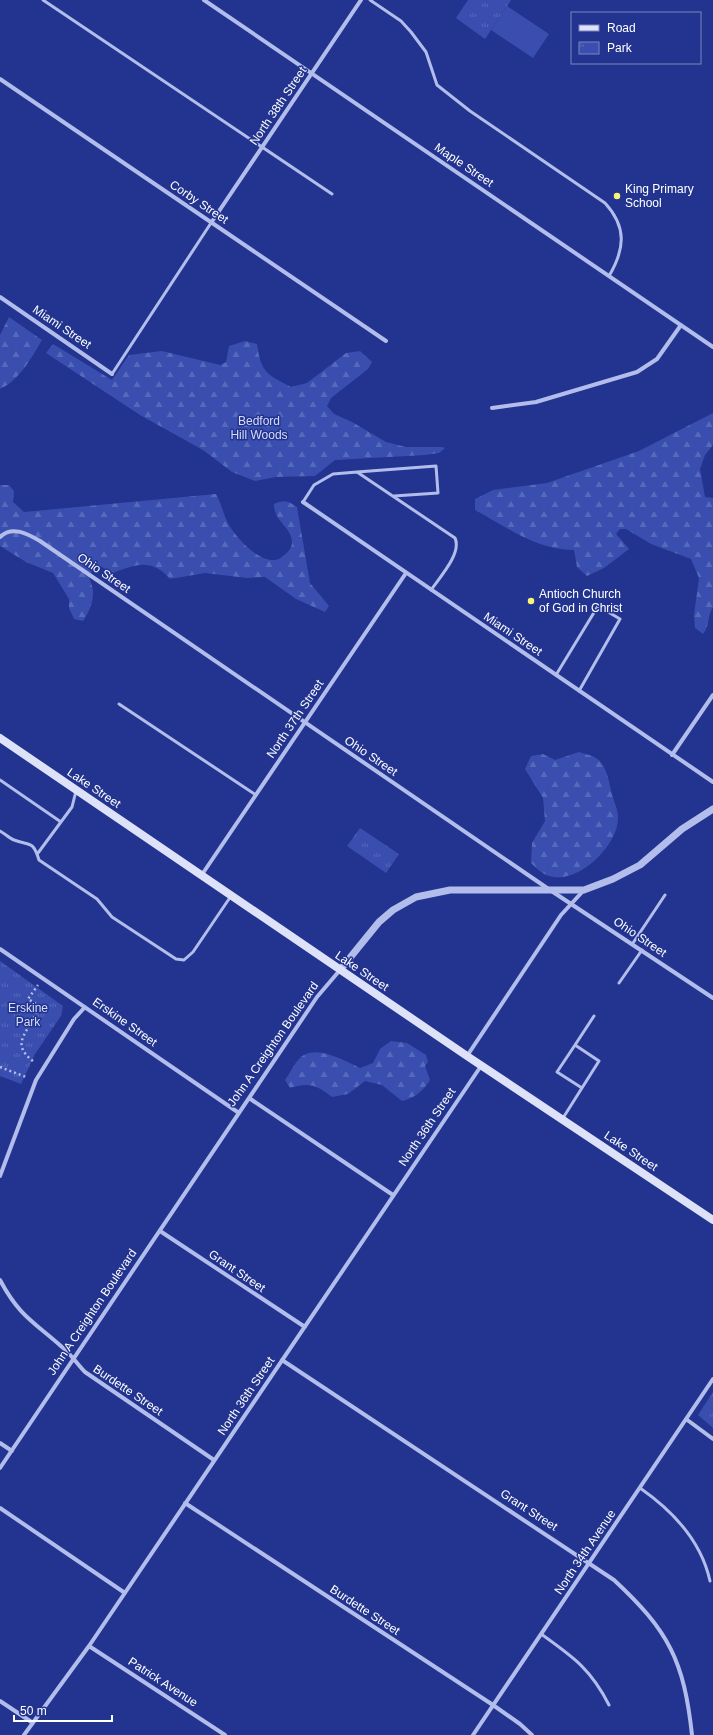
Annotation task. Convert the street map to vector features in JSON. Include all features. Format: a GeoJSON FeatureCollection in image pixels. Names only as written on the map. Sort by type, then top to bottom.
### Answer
{"type":"FeatureCollection","features":[{"type":"Feature","properties":{"kind":"main road","name":"Lake Street"},"geometry":{"type":"LineString","coordinates":[[0,738],[481,1066],[713,1220]]}},
{"type":"Feature","properties":{"kind":"street","name":"Maple Street"},"geometry":{"type":"LineString","coordinates":[[204,0],[713,347]]}},
{"type":"Feature","properties":{"kind":"street","name":"North 38th Street"},"geometry":{"type":"LineString","coordinates":[[211,223],[361,0]]}},
{"type":"Feature","properties":{"kind":"street","name":"Corby Street"},"geometry":{"type":"LineString","coordinates":[[0,79],[386,341]]}},
{"type":"Feature","properties":{"kind":"street","name":"Miami Street"},"geometry":{"type":"LineString","coordinates":[[0,297],[112,374]]}},
{"type":"Feature","properties":{"kind":"street"},"geometry":{"type":"LineString","coordinates":[[492,408],[536,402],[637,372],[657,359],[681,325]]}},
{"type":"Feature","properties":{"kind":"street","name":"Miami Street"},"geometry":{"type":"LineString","coordinates":[[303,502],[713,782]]}},
{"type":"Feature","properties":{"kind":"street","name":"Ohio Street"},"geometry":{"type":"LineString","coordinates":[[0,537],[10,531],[19,531],[26,533],[40,541],[550,890],[572,903],[713,998]]}},
{"type":"Feature","properties":{"kind":"street","name":"North 37th Street"},"geometry":{"type":"LineString","coordinates":[[201,876],[406,573]]}},
{"type":"Feature","properties":{"kind":"street"},"geometry":{"type":"LineString","coordinates":[[672,755],[713,695]]}},
{"type":"Feature","properties":{"kind":"street","name":"John A Creighton Boulevard"},"geometry":{"type":"LineString","coordinates":[[0,1468],[317,997],[378,922],[393,910],[416,897],[450,890],[502,892],[584,890],[613,879],[640,865],[682,829],[713,809]]}},
{"type":"Feature","properties":{"kind":"street"},"geometry":{"type":"LineString","coordinates":[[467,1056],[562,915],[584,890]]}},
{"type":"Feature","properties":{"kind":"street","name":"Erskine Street"},"geometry":{"type":"LineString","coordinates":[[0,949],[239,1113]]}},
{"type":"Feature","properties":{"kind":"street"},"geometry":{"type":"LineString","coordinates":[[0,1176],[36,1080],[74,1019],[85,1007]]}},
{"type":"Feature","properties":{"kind":"street","name":"North 36th Street"},"geometry":{"type":"LineString","coordinates":[[24,1735],[89,1646],[481,1066]]}},
{"type":"Feature","properties":{"kind":"street"},"geometry":{"type":"LineString","coordinates":[[249,1098],[393,1195]]}},
{"type":"Feature","properties":{"kind":"street","name":"Grant Street"},"geometry":{"type":"LineString","coordinates":[[160,1231],[304,1327]]}},
{"type":"Feature","properties":{"kind":"street"},"geometry":{"type":"LineString","coordinates":[[0,1280],[8,1295],[27,1319],[61,1346],[74,1359]]}},
{"type":"Feature","properties":{"kind":"street","name":"Burdette Street"},"geometry":{"type":"LineString","coordinates":[[74,1359],[84,1372],[214,1460]]}},
{"type":"Feature","properties":{"kind":"street","name":"Grant Street"},"geometry":{"type":"LineString","coordinates":[[282,1360],[590,1562],[614,1580],[638,1602],[667,1641],[681,1671],[687,1696],[692,1735]]}},
{"type":"Feature","properties":{"kind":"street","name":"North 34th Avenue"},"geometry":{"type":"LineString","coordinates":[[473,1735],[713,1379]]}},
{"type":"Feature","properties":{"kind":"street"},"geometry":{"type":"LineString","coordinates":[[686,1419],[713,1439]]}},
{"type":"Feature","properties":{"kind":"street"},"geometry":{"type":"LineString","coordinates":[[0,1443],[12,1451]]}},
{"type":"Feature","properties":{"kind":"street","name":"Burdette Street"},"geometry":{"type":"LineString","coordinates":[[186,1504],[493,1705],[520,1724],[532,1735]]}},
{"type":"Feature","properties":{"kind":"street"},"geometry":{"type":"LineString","coordinates":[[0,1508],[125,1593]]}},
{"type":"Feature","properties":{"kind":"street","name":"Patrick Avenue"},"geometry":{"type":"LineString","coordinates":[[89,1646],[225,1735]]}},
{"type":"Feature","properties":{"kind":"street"},"geometry":{"type":"LineString","coordinates":[[0,1701],[33,1723]]}},
{"type":"Feature","properties":{"kind":"lane"},"geometry":{"type":"LineString","coordinates":[[43,0],[332,194]]}},
{"type":"Feature","properties":{"kind":"lane"},"geometry":{"type":"LineString","coordinates":[[370,0],[402,21],[426,52],[437,85],[470,111],[605,203],[615,214],[622,232],[620,252],[609,276]]}},
{"type":"Feature","properties":{"kind":"lane"},"geometry":{"type":"LineString","coordinates":[[112,374],[211,223]]}},
{"type":"Feature","properties":{"kind":"lane"},"geometry":{"type":"LineString","coordinates":[[303,502],[314,485],[333,474],[436,466],[438,493],[394,496]]}},
{"type":"Feature","properties":{"kind":"lane"},"geometry":{"type":"LineString","coordinates":[[357,472],[455,538],[458,544],[456,552],[431,590]]}},
{"type":"Feature","properties":{"kind":"lane"},"geometry":{"type":"LineString","coordinates":[[556,675],[598,606],[620,619],[579,691]]}},
{"type":"Feature","properties":{"kind":"lane"},"geometry":{"type":"LineString","coordinates":[[119,704],[256,795]]}},
{"type":"Feature","properties":{"kind":"lane"},"geometry":{"type":"LineString","coordinates":[[0,780],[61,822]]}},
{"type":"Feature","properties":{"kind":"lane"},"geometry":{"type":"LineString","coordinates":[[38,853],[72,807],[76,791]]}},
{"type":"Feature","properties":{"kind":"lane"},"geometry":{"type":"LineString","coordinates":[[0,831],[13,839],[26,843],[38,853],[42,862],[97,898],[112,917],[176,959],[184,960],[193,952],[231,896]]}},
{"type":"Feature","properties":{"kind":"lane"},"geometry":{"type":"LineString","coordinates":[[633,944],[665,895]]}},
{"type":"Feature","properties":{"kind":"lane"},"geometry":{"type":"LineString","coordinates":[[619,983],[642,950]]}},
{"type":"Feature","properties":{"kind":"lane"},"geometry":{"type":"LineString","coordinates":[[582,1088],[557,1072],[594,1016]]}},
{"type":"Feature","properties":{"kind":"lane"},"geometry":{"type":"LineString","coordinates":[[562,1120],[599,1061],[575,1045]]}},
{"type":"Feature","properties":{"kind":"lane"},"geometry":{"type":"LineString","coordinates":[[640,1488],[662,1503],[686,1528],[698,1547],[707,1566],[710,1580]]}},
{"type":"Feature","properties":{"kind":"lane"},"geometry":{"type":"LineString","coordinates":[[541,1634],[582,1664],[592,1676],[609,1705]]}},
{"type":"Feature","properties":{"kind":"path"},"geometry":{"type":"LineString","coordinates":[[33,1061],[21,1048],[23,1038],[37,1011],[35,1003],[28,999],[38,985]]}},
{"type":"Feature","properties":{"kind":"path"},"geometry":{"type":"LineString","coordinates":[[0,1067],[26,1077]]}},
{"type":"Feature","properties":{"kind":"green space"},"geometry":{"type":"Polygon","coordinates":[[[468,0],[511,0],[485,39],[456,18],[468,0]]]}},
{"type":"Feature","properties":{"kind":"green space"},"geometry":{"type":"Polygon","coordinates":[[[507,6],[549,34],[533,58],[491,30],[507,6]]]}},
{"type":"Feature","properties":{"kind":"green space"},"geometry":{"type":"Polygon","coordinates":[[[9,317],[42,340],[19,374],[0,389],[0,335],[9,317]]]}},
{"type":"Feature","properties":{"kind":"green space","name":"Bedford Hill Woods"},"geometry":{"type":"Polygon","coordinates":[[[245,341],[257,344],[260,361],[270,375],[291,387],[307,383],[346,353],[360,351],[372,362],[368,369],[331,398],[327,406],[334,414],[352,422],[386,442],[406,447],[445,448],[439,453],[425,455],[335,460],[315,476],[276,477],[255,481],[232,472],[203,450],[140,415],[46,353],[53,344],[112,380],[129,355],[162,351],[220,365],[226,362],[229,346],[245,341]]]}},
{"type":"Feature","properties":{"kind":"green space"},"geometry":{"type":"Polygon","coordinates":[[[713,413],[713,445],[705,455],[700,469],[705,497],[713,498],[713,607],[707,627],[703,634],[695,628],[694,615],[699,578],[691,559],[651,544],[626,529],[620,529],[616,534],[629,549],[604,568],[587,576],[577,567],[574,550],[560,549],[534,542],[475,510],[475,499],[493,490],[547,483],[639,451],[713,413]]]}},
{"type":"Feature","properties":{"kind":"green space"},"geometry":{"type":"Polygon","coordinates":[[[0,485],[9,485],[14,491],[13,502],[24,512],[216,494],[227,521],[238,538],[260,556],[275,560],[282,557],[290,549],[292,542],[289,532],[279,520],[274,504],[284,501],[289,502],[297,507],[310,583],[329,606],[325,612],[296,599],[265,577],[247,578],[205,573],[170,579],[157,568],[150,566],[136,565],[113,573],[98,565],[91,573],[90,577],[93,594],[88,612],[83,621],[74,619],[69,608],[69,599],[53,573],[26,562],[0,546],[0,485]]]}},
{"type":"Feature","properties":{"kind":"green space"},"geometry":{"type":"Polygon","coordinates":[[[579,752],[596,758],[605,768],[617,811],[618,818],[616,828],[612,839],[605,850],[586,867],[565,877],[554,877],[541,872],[531,863],[532,843],[545,821],[543,798],[525,769],[531,756],[543,754],[555,760],[579,752]]]}},
{"type":"Feature","properties":{"kind":"green space"},"geometry":{"type":"Polygon","coordinates":[[[360,828],[399,854],[386,873],[347,846],[360,828]]]}},
{"type":"Feature","properties":{"kind":"green space","name":"Erskine Park"},"geometry":{"type":"Polygon","coordinates":[[[0,961],[63,1006],[61,1016],[35,1054],[21,1084],[0,1076],[0,961]]]}},
{"type":"Feature","properties":{"kind":"green space"},"geometry":{"type":"Polygon","coordinates":[[[391,1041],[407,1043],[426,1055],[428,1062],[425,1066],[430,1080],[418,1094],[407,1100],[402,1101],[382,1085],[365,1081],[348,1094],[332,1097],[317,1087],[308,1085],[290,1088],[285,1080],[299,1059],[308,1053],[315,1052],[331,1055],[360,1068],[373,1063],[380,1049],[391,1041]]]}},
{"type":"Feature","properties":{"kind":"green space"},"geometry":{"type":"Polygon","coordinates":[[[713,1392],[713,1428],[698,1415],[713,1392]]]}},
{"type":"Feature","properties":{"kind":"place","name":"King Primary School"},"geometry":{"type":"Point","coordinates":[617,196]}},
{"type":"Feature","properties":{"kind":"place","name":"Antioch Church of God in Christ"},"geometry":{"type":"Point","coordinates":[531,601]}}]}
